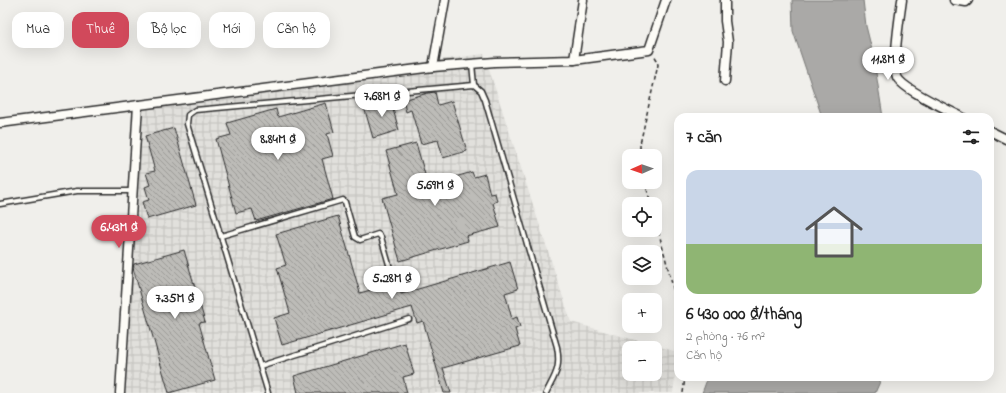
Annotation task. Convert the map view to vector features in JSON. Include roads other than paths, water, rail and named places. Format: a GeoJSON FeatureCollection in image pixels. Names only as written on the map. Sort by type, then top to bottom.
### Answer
{"type":"FeatureCollection","features":[{"type":"Feature","properties":{"kind":"street"},"geometry":{"type":"LineString","coordinates":[[433,67],[445,0]]}},
{"type":"Feature","properties":{"kind":"street"},"geometry":{"type":"LineString","coordinates":[[574,60],[582,0]]}},
{"type":"Feature","properties":{"kind":"street"},"geometry":{"type":"LineString","coordinates":[[0,123],[433,67],[495,62],[574,60],[649,50],[666,0]]}},
{"type":"Feature","properties":{"kind":"street"},"geometry":{"type":"LineString","coordinates":[[725,0],[728,42],[725,81]]}},
{"type":"Feature","properties":{"kind":"street"},"geometry":{"type":"LineString","coordinates":[[902,0],[897,42],[896,76],[915,92],[954,113]]}},
{"type":"Feature","properties":{"kind":"street"},"geometry":{"type":"LineString","coordinates":[[954,0],[961,2],[966,2],[968,0]]}},
{"type":"Feature","properties":{"kind":"street"},"geometry":{"type":"LineString","coordinates":[[120,393],[138,105]]}},
{"type":"Feature","properties":{"kind":"street"},"geometry":{"type":"LineString","coordinates":[[994,133],[1006,139]]}},
{"type":"Feature","properties":{"kind":"lane"},"geometry":{"type":"LineString","coordinates":[[472,64],[474,85],[481,91],[485,100],[557,347],[559,360],[557,372],[546,393]]}},
{"type":"Feature","properties":{"kind":"lane"},"geometry":{"type":"LineString","coordinates":[[268,393],[187,124],[188,115],[195,110],[474,85]]}},
{"type":"Feature","properties":{"kind":"lane"},"geometry":{"type":"LineString","coordinates":[[0,204],[76,191],[132,191]]}},
{"type":"Feature","properties":{"kind":"lane"},"geometry":{"type":"LineString","coordinates":[[221,236],[343,200],[345,202],[355,237],[360,240],[378,234],[381,237],[390,268]]}},
{"type":"Feature","properties":{"kind":"lane"},"geometry":{"type":"LineString","coordinates":[[260,366],[409,319]]}}]}
